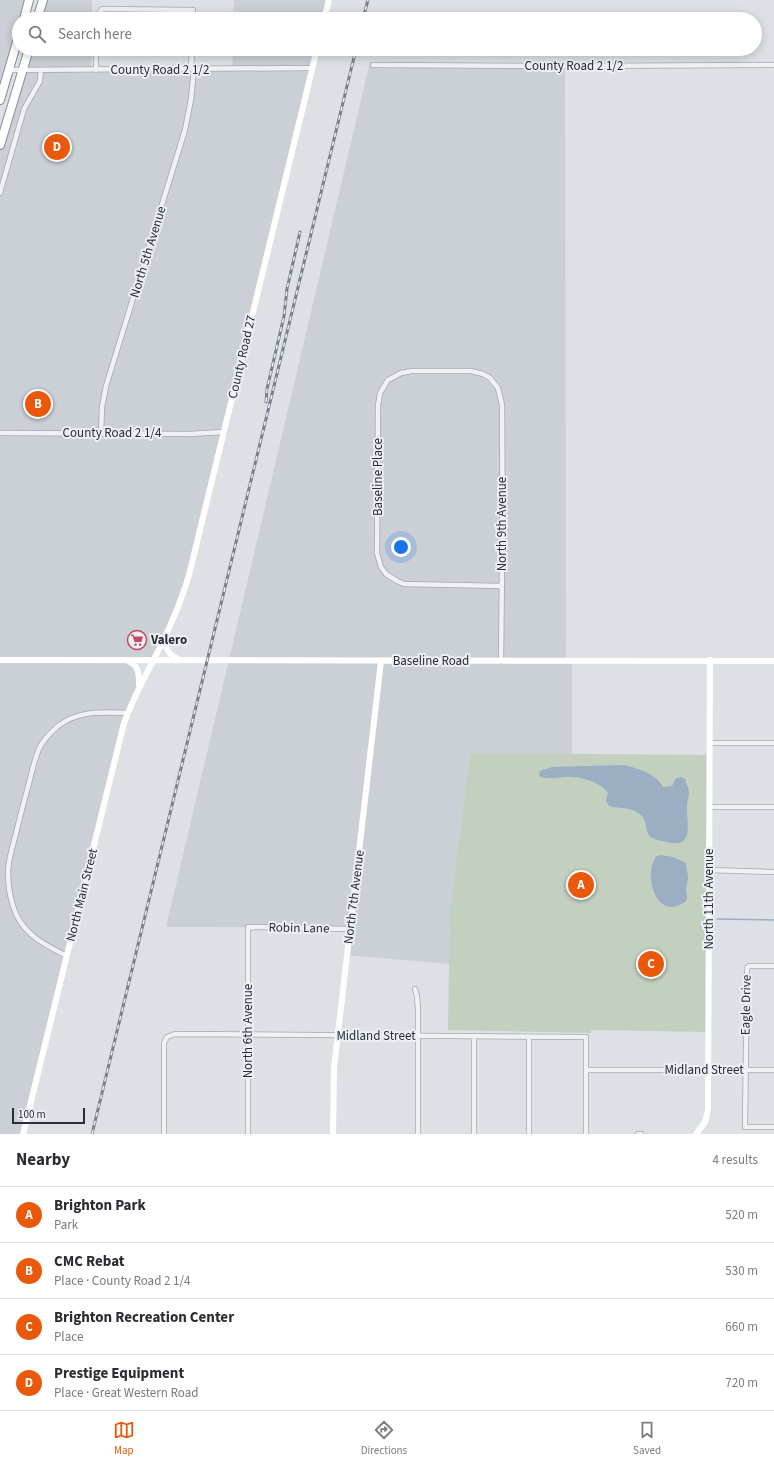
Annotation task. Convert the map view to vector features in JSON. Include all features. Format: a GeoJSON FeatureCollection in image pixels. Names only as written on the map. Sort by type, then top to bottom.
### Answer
{"type":"FeatureCollection","features":[{"type":"Feature","properties":{"kind":"highway"},"geometry":{"type":"LineString","coordinates":[[26,12],[29,0]]}},
{"type":"Feature","properties":{"kind":"highway"},"geometry":{"type":"LineString","coordinates":[[39,12],[43,0]]}},
{"type":"Feature","properties":{"kind":"highway"},"geometry":{"type":"LineString","coordinates":[[0,100],[13,56]]}},
{"type":"Feature","properties":{"kind":"highway"},"geometry":{"type":"LineString","coordinates":[[0,145],[27,56]]}},
{"type":"Feature","properties":{"kind":"street"},"geometry":{"type":"LineString","coordinates":[[326,12],[329,0]]}},
{"type":"Feature","properties":{"kind":"street"},"geometry":{"type":"LineString","coordinates":[[99,12],[100,10],[110,9],[193,10],[193,12]]}},
{"type":"Feature","properties":{"kind":"street"},"geometry":{"type":"LineString","coordinates":[[96,56],[96,70]]}},
{"type":"Feature","properties":{"kind":"street","name":"North 5th Avenue"},"geometry":{"type":"LineString","coordinates":[[101,434],[102,407],[106,386],[185,130],[191,99],[192,56]]}},
{"type":"Feature","properties":{"kind":"street","name":"County Road 27"},"geometry":{"type":"LineString","coordinates":[[153,661],[181,600],[189,575],[315,56]]}},
{"type":"Feature","properties":{"kind":"street","name":"County Road 2 1/2"},"geometry":{"type":"LineString","coordinates":[[373,64],[381,66],[774,65]]}},
{"type":"Feature","properties":{"kind":"street","name":"County Road 2 1/2"},"geometry":{"type":"LineString","coordinates":[[9,70],[312,68]]}},
{"type":"Feature","properties":{"kind":"street"},"geometry":{"type":"LineString","coordinates":[[0,193],[24,109],[40,81],[41,70]]}},
{"type":"Feature","properties":{"kind":"street","name":"Baseline Place"},"geometry":{"type":"LineString","coordinates":[[498,388],[490,378],[483,374],[471,371],[412,371],[401,373],[388,380],[383,386],[380,392],[378,406],[377,553],[381,567],[386,574],[404,584],[502,586]]}},
{"type":"Feature","properties":{"kind":"street","name":"North 9th Avenue"},"geometry":{"type":"LineString","coordinates":[[498,388],[502,398],[503,526],[500,661]]}},
{"type":"Feature","properties":{"kind":"street","name":"County Road 2 1/4"},"geometry":{"type":"LineString","coordinates":[[0,433],[101,434],[224,432]]}},
{"type":"Feature","properties":{"kind":"street"},"geometry":{"type":"LineString","coordinates":[[165,636],[165,648],[169,653],[181,661]]}},
{"type":"Feature","properties":{"kind":"street","name":"Baseline Road"},"geometry":{"type":"LineString","coordinates":[[0,660],[774,661]]}},
{"type":"Feature","properties":{"kind":"street","name":"North 11th Avenue"},"geometry":{"type":"LineString","coordinates":[[696,1134],[702,1127],[707,1117],[710,660]]}},
{"type":"Feature","properties":{"kind":"street"},"geometry":{"type":"LineString","coordinates":[[126,661],[134,664],[136,667],[139,673],[139,686]]}},
{"type":"Feature","properties":{"kind":"street","name":"North Main Street"},"geometry":{"type":"LineString","coordinates":[[23,1134],[128,713],[139,686],[153,661]]}},
{"type":"Feature","properties":{"kind":"street","name":"North 7th Avenue"},"geometry":{"type":"LineString","coordinates":[[333,1134],[334,1079],[338,1036],[381,661]]}},
{"type":"Feature","properties":{"kind":"street"},"geometry":{"type":"LineString","coordinates":[[67,956],[47,946],[29,932],[20,921],[14,907],[10,893],[8,873],[21,813],[37,755],[41,745],[51,733],[69,719],[82,714],[93,712],[128,713]]}},
{"type":"Feature","properties":{"kind":"street"},"geometry":{"type":"LineString","coordinates":[[710,743],[774,743]]}},
{"type":"Feature","properties":{"kind":"street"},"geometry":{"type":"LineString","coordinates":[[709,807],[774,807]]}},
{"type":"Feature","properties":{"kind":"street"},"geometry":{"type":"LineString","coordinates":[[709,870],[774,872]]}},
{"type":"Feature","properties":{"kind":"street","name":"Robin Lane"},"geometry":{"type":"LineString","coordinates":[[248,927],[350,929]]}},
{"type":"Feature","properties":{"kind":"street","name":"North 6th Avenue"},"geometry":{"type":"LineString","coordinates":[[248,927],[248,1134]]}},
{"type":"Feature","properties":{"kind":"street","name":"Eagle Drive"},"geometry":{"type":"LineString","coordinates":[[746,1070],[747,968],[749,966],[774,966]]}},
{"type":"Feature","properties":{"kind":"street"},"geometry":{"type":"LineString","coordinates":[[414,989],[418,1000],[418,1134]]}},
{"type":"Feature","properties":{"kind":"street","name":"Midland Street"},"geometry":{"type":"LineString","coordinates":[[164,1134],[164,1044],[167,1037],[175,1034],[586,1037],[586,1070],[774,1070]]}},
{"type":"Feature","properties":{"kind":"street"},"geometry":{"type":"LineString","coordinates":[[474,1036],[474,1134]]}},
{"type":"Feature","properties":{"kind":"street"},"geometry":{"type":"LineString","coordinates":[[529,1134],[530,1037]]}},
{"type":"Feature","properties":{"kind":"street"},"geometry":{"type":"LineString","coordinates":[[586,1070],[586,1134]]}},
{"type":"Feature","properties":{"kind":"street"},"geometry":{"type":"LineString","coordinates":[[746,1070],[745,1127],[774,1127]]}},
{"type":"Feature","properties":{"kind":"shaded area"},"geometry":{"type":"Polygon","coordinates":[[[0,0],[29,0],[26,12],[12,12],[13,56],[0,100],[0,0]]]}},
{"type":"Feature","properties":{"kind":"shaded area"},"geometry":{"type":"Polygon","coordinates":[[[43,0],[92,0],[92,12],[39,12],[43,0]]]}},
{"type":"Feature","properties":{"kind":"shaded area"},"geometry":{"type":"Polygon","coordinates":[[[234,0],[329,0],[326,12],[233,12],[234,0]]]}},
{"type":"Feature","properties":{"kind":"shaded area"},"geometry":{"type":"Polygon","coordinates":[[[27,56],[92,56],[91,70],[232,69],[233,56],[315,56],[189,575],[153,661],[128,661],[134,664],[139,686],[132,703],[23,1134],[0,1134],[0,145],[27,56]]]}},
{"type":"Feature","properties":{"kind":"shaded area"},"geometry":{"type":"Polygon","coordinates":[[[369,66],[565,66],[566,661],[572,661],[572,754],[470,753],[450,908],[449,964],[347,955],[350,928],[166,927],[369,66]]]}},
{"type":"Feature","properties":{"kind":"green space"},"geometry":{"type":"Polygon","coordinates":[[[470,753],[710,755],[708,1032],[591,1030],[591,1033],[448,1030],[450,908],[470,753]]]}},
{"type":"Feature","properties":{"kind":"water"},"geometry":{"type":"Polygon","coordinates":[[[624,765],[641,770],[651,775],[660,782],[663,787],[672,786],[676,778],[681,777],[685,779],[689,789],[687,805],[688,832],[686,838],[682,842],[676,843],[652,838],[648,833],[645,820],[641,815],[633,810],[609,806],[606,801],[608,793],[597,784],[586,779],[576,777],[547,778],[539,776],[540,771],[552,767],[624,765]]]}},
{"type":"Feature","properties":{"kind":"water"},"geometry":{"type":"Polygon","coordinates":[[[661,855],[673,857],[686,863],[688,878],[686,890],[687,898],[685,902],[680,905],[670,907],[663,904],[657,898],[653,890],[651,871],[657,856],[661,855]]]}},
{"type":"Feature","properties":{"kind":"waterway"},"geometry":{"type":"LineString","coordinates":[[717,919],[774,920]]}},
{"type":"Feature","properties":{"kind":"railway"},"geometry":{"type":"LineString","coordinates":[[365,12],[368,0]]}},
{"type":"Feature","properties":{"kind":"railway"},"geometry":{"type":"LineString","coordinates":[[92,1134],[354,56]]}},
{"type":"Feature","properties":{"kind":"railway"},"geometry":{"type":"LineString","coordinates":[[266,402],[267,389],[284,316],[287,289],[300,232]]}},
{"type":"Feature","properties":{"kind":"place","name":"Prestige Equipment"},"geometry":{"type":"Point","coordinates":[57,147]}},
{"type":"Feature","properties":{"kind":"place","name":"CMC Rebat"},"geometry":{"type":"Point","coordinates":[38,404]}},
{"type":"Feature","properties":{"kind":"place","name":"Valero"},"geometry":{"type":"Point","coordinates":[137,640]}},
{"type":"Feature","properties":{"kind":"place","name":"Brighton Park"},"geometry":{"type":"Point","coordinates":[581,885]}},
{"type":"Feature","properties":{"kind":"place","name":"Brighton Recreation Center"},"geometry":{"type":"Point","coordinates":[651,964]}}]}
